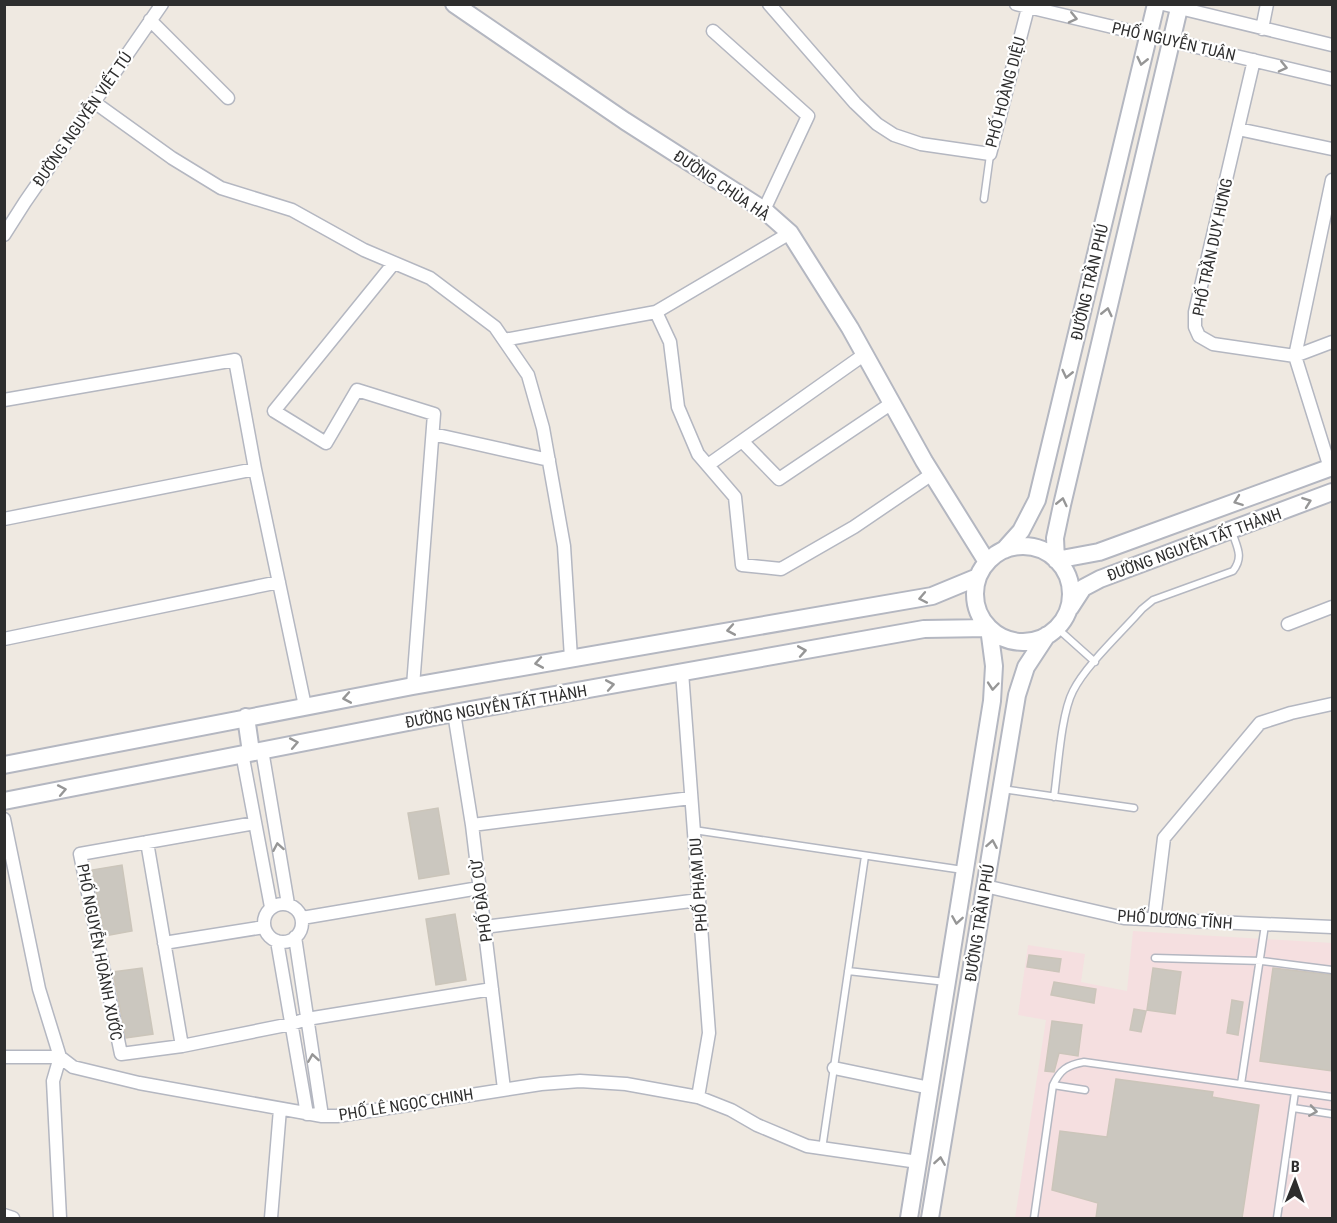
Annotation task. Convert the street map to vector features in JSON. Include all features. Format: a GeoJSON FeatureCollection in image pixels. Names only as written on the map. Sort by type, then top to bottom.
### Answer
{"type":"FeatureCollection","features":[{"type":"Feature","properties":{"kind":"main road","name":"ĐƯỜNG CHÙA HÀ"},"geometry":{"type":"LineString","coordinates":[[454,4],[625,121],[764,210],[790,233],[850,328],[932,474],[987,562]]}},
{"type":"Feature","properties":{"kind":"main road","name":"ĐƯỜNG TRẦN PHÚ"},"geometry":{"type":"LineString","coordinates":[[1004,550],[1021,531],[1037,500],[1156,4]]}},
{"type":"Feature","properties":{"kind":"main road","name":"ĐƯỜNG TRẦN PHÚ"},"geometry":{"type":"LineString","coordinates":[[1056,560],[1055,538],[1062,505],[1172,41],[1174,6]]}},
{"type":"Feature","properties":{"kind":"main road","name":"ĐƯỜNG NGUYỄN TẤT THÀNH"},"geometry":{"type":"LineString","coordinates":[[1056,560],[1099,552],[1332,470]]}},
{"type":"Feature","properties":{"kind":"main road","name":"ĐƯỜNG NGUYỄN TẤT THÀNH"},"geometry":{"type":"LineString","coordinates":[[1068,611],[1076,596],[1091,583],[1332,492]]}},
{"type":"Feature","properties":{"kind":"main road"},"geometry":{"type":"LineString","coordinates":[[1018,546],[1032,547],[1056,560],[1065,571],[1070,584],[1071,598],[1068,611],[1052,632],[1032,641],[1017,641],[1002,637],[989,628],[976,604],[975,591],[978,577],[987,562],[1004,550],[1018,546]]}},
{"type":"Feature","properties":{"kind":"main road","name":"ĐƯỜNG NGUYỄN TẤT THÀNH"},"geometry":{"type":"LineString","coordinates":[[4,765],[246,717],[571,657],[920,598],[955,588],[978,577]]}},
{"type":"Feature","properties":{"kind":"main road","name":"ĐƯỜNG TRẦN PHÚ"},"geometry":{"type":"LineString","coordinates":[[909,1218],[992,701],[994,666],[989,628]]}},
{"type":"Feature","properties":{"kind":"main road","name":"ĐƯỜNG NGUYỄN TẤT THÀNH"},"geometry":{"type":"LineString","coordinates":[[4,801],[454,713],[924,629],[989,628]]}},
{"type":"Feature","properties":{"kind":"main road","name":"ĐƯỜNG TRẦN PHÚ"},"geometry":{"type":"LineString","coordinates":[[930,1218],[1019,685],[1029,661],[1052,632]]}},
{"type":"Feature","properties":{"kind":"main road"},"geometry":{"type":"LineString","coordinates":[[246,717],[251,752]]}},
{"type":"Feature","properties":{"kind":"street","name":"ĐƯỜNG NGUYỄN VIẾT TÚ"},"geometry":{"type":"LineString","coordinates":[[4,235],[162,4]]}},
{"type":"Feature","properties":{"kind":"street","name":"PHỐ HOÀNG DIỆU"},"geometry":{"type":"LineString","coordinates":[[769,4],[855,103],[877,124],[894,135],[921,144],[990,154],[1024,5]]}},
{"type":"Feature","properties":{"kind":"street"},"geometry":{"type":"LineString","coordinates":[[1262,28],[1267,4]]}},
{"type":"Feature","properties":{"kind":"street","name":"PHỐ NGUYỄN TUÂN"},"geometry":{"type":"LineString","coordinates":[[1024,5],[1332,79]]}},
{"type":"Feature","properties":{"kind":"street","name":"PHỐ NGUYỄN TUÂN"},"geometry":{"type":"LineString","coordinates":[[1174,6],[1332,45]]}},
{"type":"Feature","properties":{"kind":"street"},"geometry":{"type":"LineString","coordinates":[[150,20],[228,98]]}},
{"type":"Feature","properties":{"kind":"street"},"geometry":{"type":"LineString","coordinates":[[712,31],[808,116],[764,210]]}},
{"type":"Feature","properties":{"kind":"street","name":"PHỐ TRẦN DUY HƯNG"},"geometry":{"type":"LineString","coordinates":[[1254,60],[1195,312],[1195,327],[1199,336],[1213,344],[1295,356]]}},
{"type":"Feature","properties":{"kind":"street"},"geometry":{"type":"LineString","coordinates":[[94,102],[172,158],[221,188],[292,210],[364,250],[430,278],[495,327],[528,375],[543,428],[564,546],[571,657]]}},
{"type":"Feature","properties":{"kind":"street"},"geometry":{"type":"LineString","coordinates":[[1238,129],[1332,149]]}},
{"type":"Feature","properties":{"kind":"street"},"geometry":{"type":"LineString","coordinates":[[1332,180],[1295,356],[1332,470]]}},
{"type":"Feature","properties":{"kind":"street"},"geometry":{"type":"LineString","coordinates":[[504,340],[656,312],[790,233]]}},
{"type":"Feature","properties":{"kind":"street"},"geometry":{"type":"LineString","coordinates":[[394,263],[274,411],[326,443],[357,390],[434,414],[413,686]]}},
{"type":"Feature","properties":{"kind":"street"},"geometry":{"type":"LineString","coordinates":[[656,312],[670,342],[678,407],[698,454],[735,497],[742,565],[781,569],[855,527],[932,474]]}},
{"type":"Feature","properties":{"kind":"street"},"geometry":{"type":"LineString","coordinates":[[1295,356],[1332,342]]}},
{"type":"Feature","properties":{"kind":"street"},"geometry":{"type":"LineString","coordinates":[[708,465],[865,354]]}},
{"type":"Feature","properties":{"kind":"street"},"geometry":{"type":"LineString","coordinates":[[4,400],[235,360],[255,469],[305,706]]}},
{"type":"Feature","properties":{"kind":"street"},"geometry":{"type":"LineString","coordinates":[[742,441],[779,480],[892,403]]}},
{"type":"Feature","properties":{"kind":"street"},"geometry":{"type":"LineString","coordinates":[[432,434],[549,460]]}},
{"type":"Feature","properties":{"kind":"street"},"geometry":{"type":"LineString","coordinates":[[4,519],[255,469]]}},
{"type":"Feature","properties":{"kind":"street"},"geometry":{"type":"LineString","coordinates":[[4,639],[279,582]]}},
{"type":"Feature","properties":{"kind":"street"},"geometry":{"type":"LineString","coordinates":[[1288,624],[1332,607]]}},
{"type":"Feature","properties":{"kind":"street","name":"PHỐ PHẠM DU"},"geometry":{"type":"LineString","coordinates":[[682,672],[709,1033],[698,1097]]}},
{"type":"Feature","properties":{"kind":"street"},"geometry":{"type":"LineString","coordinates":[[1154,919],[1164,838],[1171,829],[1260,723],[1332,704]]}},
{"type":"Feature","properties":{"kind":"street","name":"PHỐ ĐÀO CỪ"},"geometry":{"type":"LineString","coordinates":[[454,713],[472,825],[504,1089]]}},
{"type":"Feature","properties":{"kind":"street"},"geometry":{"type":"LineString","coordinates":[[251,752],[255,823],[272,907]]}},
{"type":"Feature","properties":{"kind":"street"},"geometry":{"type":"LineString","coordinates":[[251,752],[288,904]]}},
{"type":"Feature","properties":{"kind":"street"},"geometry":{"type":"LineString","coordinates":[[472,825],[691,798]]}},
{"type":"Feature","properties":{"kind":"street"},"geometry":{"type":"LineString","coordinates":[[4,819],[39,989],[60,1057],[53,1081],[60,1218]]}},
{"type":"Feature","properties":{"kind":"street","name":"PHỐ NGUYỄN HOÀNH XƯỚC"},"geometry":{"type":"LineString","coordinates":[[255,823],[80,854],[121,1054],[182,1046],[307,1019],[492,989]]}},
{"type":"Feature","properties":{"kind":"street"},"geometry":{"type":"LineString","coordinates":[[147,842],[182,1046]]}},
{"type":"Feature","properties":{"kind":"street","name":"PHỐ DƯƠNG TĨNH"},"geometry":{"type":"LineString","coordinates":[[985,886],[1124,918],[1332,927]]}},
{"type":"Feature","properties":{"kind":"street"},"geometry":{"type":"LineString","coordinates":[[302,918],[479,888]]}},
{"type":"Feature","properties":{"kind":"street"},"geometry":{"type":"LineString","coordinates":[[484,927],[699,900]]}},
{"type":"Feature","properties":{"kind":"street"},"geometry":{"type":"LineString","coordinates":[[277,904],[288,904],[299,911],[302,927],[295,937],[285,942],[277,941],[270,937],[264,927],[265,915],[277,904]]}},
{"type":"Feature","properties":{"kind":"street"},"geometry":{"type":"LineString","coordinates":[[164,943],[264,927]]}},
{"type":"Feature","properties":{"kind":"street"},"geometry":{"type":"LineString","coordinates":[[295,937],[322,1116]]}},
{"type":"Feature","properties":{"kind":"street"},"geometry":{"type":"LineString","coordinates":[[277,941],[307,1114]]}},
{"type":"Feature","properties":{"kind":"street"},"geometry":{"type":"LineString","coordinates":[[4,1057],[60,1057]]}},
{"type":"Feature","properties":{"kind":"street","name":"PHỐ LÊ NGỌC CHINH"},"geometry":{"type":"LineString","coordinates":[[60,1057],[73,1067],[139,1083],[322,1116],[337,1116],[541,1084],[580,1081],[626,1084],[698,1097],[807,1146],[918,1162]]}},
{"type":"Feature","properties":{"kind":"street"},"geometry":{"type":"LineString","coordinates":[[834,1068],[930,1088]]}},
{"type":"Feature","properties":{"kind":"street"},"geometry":{"type":"LineString","coordinates":[[270,1218],[280,1109]]}},
{"type":"Feature","properties":{"kind":"street"},"geometry":{"type":"LineString","coordinates":[[4,1215],[13,1218]]}},
{"type":"Feature","properties":{"kind":"lane"},"geometry":{"type":"LineString","coordinates":[[984,199],[990,154]]}},
{"type":"Feature","properties":{"kind":"lane"},"geometry":{"type":"LineString","coordinates":[[1054,796],[1067,708],[1080,679],[1142,609],[1153,600],[1233,571],[1239,563],[1239,553],[1232,530]]}},
{"type":"Feature","properties":{"kind":"lane"},"geometry":{"type":"LineString","coordinates":[[1052,632],[1095,662]]}},
{"type":"Feature","properties":{"kind":"lane"},"geometry":{"type":"LineString","coordinates":[[1001,789],[1134,808]]}},
{"type":"Feature","properties":{"kind":"lane"},"geometry":{"type":"LineString","coordinates":[[694,830],[965,870]]}},
{"type":"Feature","properties":{"kind":"lane"},"geometry":{"type":"LineString","coordinates":[[822,1149],[865,856]]}},
{"type":"Feature","properties":{"kind":"lane"},"geometry":{"type":"LineString","coordinates":[[1241,1084],[1265,924]]}},
{"type":"Feature","properties":{"kind":"lane"},"geometry":{"type":"LineString","coordinates":[[1155,958],[1259,961],[1332,970]]}},
{"type":"Feature","properties":{"kind":"lane"},"geometry":{"type":"LineString","coordinates":[[848,971],[947,982]]}},
{"type":"Feature","properties":{"kind":"lane"},"geometry":{"type":"LineString","coordinates":[[1034,1218],[1053,1085],[1059,1072],[1070,1064],[1084,1062],[1332,1097]]}},
{"type":"Feature","properties":{"kind":"lane"},"geometry":{"type":"LineString","coordinates":[[1053,1085],[1085,1090]]}},
{"type":"Feature","properties":{"kind":"lane"},"geometry":{"type":"LineString","coordinates":[[1277,1218],[1295,1092]]}},
{"type":"Feature","properties":{"kind":"lane"},"geometry":{"type":"LineString","coordinates":[[1293,1108],[1332,1114]]}},
{"type":"Feature","properties":{"kind":"shaded area"},"geometry":{"type":"Polygon","coordinates":[[[1133,931],[1332,943],[1332,1218],[1015,1218],[1046,1020],[1018,1015],[1028,945],[1085,954],[1081,982],[1127,991],[1133,931]]]}},
{"type":"Feature","properties":{"kind":"building"},"geometry":{"type":"Polygon","coordinates":[[[438,808],[449,874],[419,879],[408,813],[438,808]]]}},
{"type":"Feature","properties":{"kind":"building"},"geometry":{"type":"Polygon","coordinates":[[[122,865],[132,931],[105,936],[92,870],[122,865]]]}},
{"type":"Feature","properties":{"kind":"building"},"geometry":{"type":"Polygon","coordinates":[[[455,914],[466,980],[436,985],[426,919],[455,914]]]}},
{"type":"Feature","properties":{"kind":"building"},"geometry":{"type":"Polygon","coordinates":[[[1029,955],[1061,959],[1059,972],[1027,967],[1029,955]]]}},
{"type":"Feature","properties":{"kind":"building"},"geometry":{"type":"Polygon","coordinates":[[[142,968],[153,1034],[126,1038],[113,972],[142,968]]]}},
{"type":"Feature","properties":{"kind":"building"},"geometry":{"type":"Polygon","coordinates":[[[1153,968],[1181,972],[1175,1014],[1147,1010],[1153,968]]]}},
{"type":"Feature","properties":{"kind":"building"},"geometry":{"type":"Polygon","coordinates":[[[1273,968],[1332,975],[1332,1071],[1260,1061],[1273,968]]]}},
{"type":"Feature","properties":{"kind":"building"},"geometry":{"type":"Polygon","coordinates":[[[1054,982],[1096,989],[1094,1003],[1051,995],[1054,982]]]}},
{"type":"Feature","properties":{"kind":"building"},"geometry":{"type":"Polygon","coordinates":[[[1232,1000],[1243,1002],[1238,1035],[1227,1033],[1232,1000]]]}},
{"type":"Feature","properties":{"kind":"building"},"geometry":{"type":"Polygon","coordinates":[[[1134,1009],[1146,1011],[1141,1032],[1130,1030],[1134,1009]]]}},
{"type":"Feature","properties":{"kind":"building"},"geometry":{"type":"Polygon","coordinates":[[[1052,1021],[1082,1025],[1078,1056],[1059,1053],[1054,1072],[1045,1071],[1052,1021]]]}},
{"type":"Feature","properties":{"kind":"building"},"geometry":{"type":"Polygon","coordinates":[[[1116,1079],[1213,1092],[1212,1097],[1259,1105],[1242,1218],[1096,1218],[1098,1203],[1052,1190],[1060,1131],[1107,1137],[1116,1079]]]}}]}
